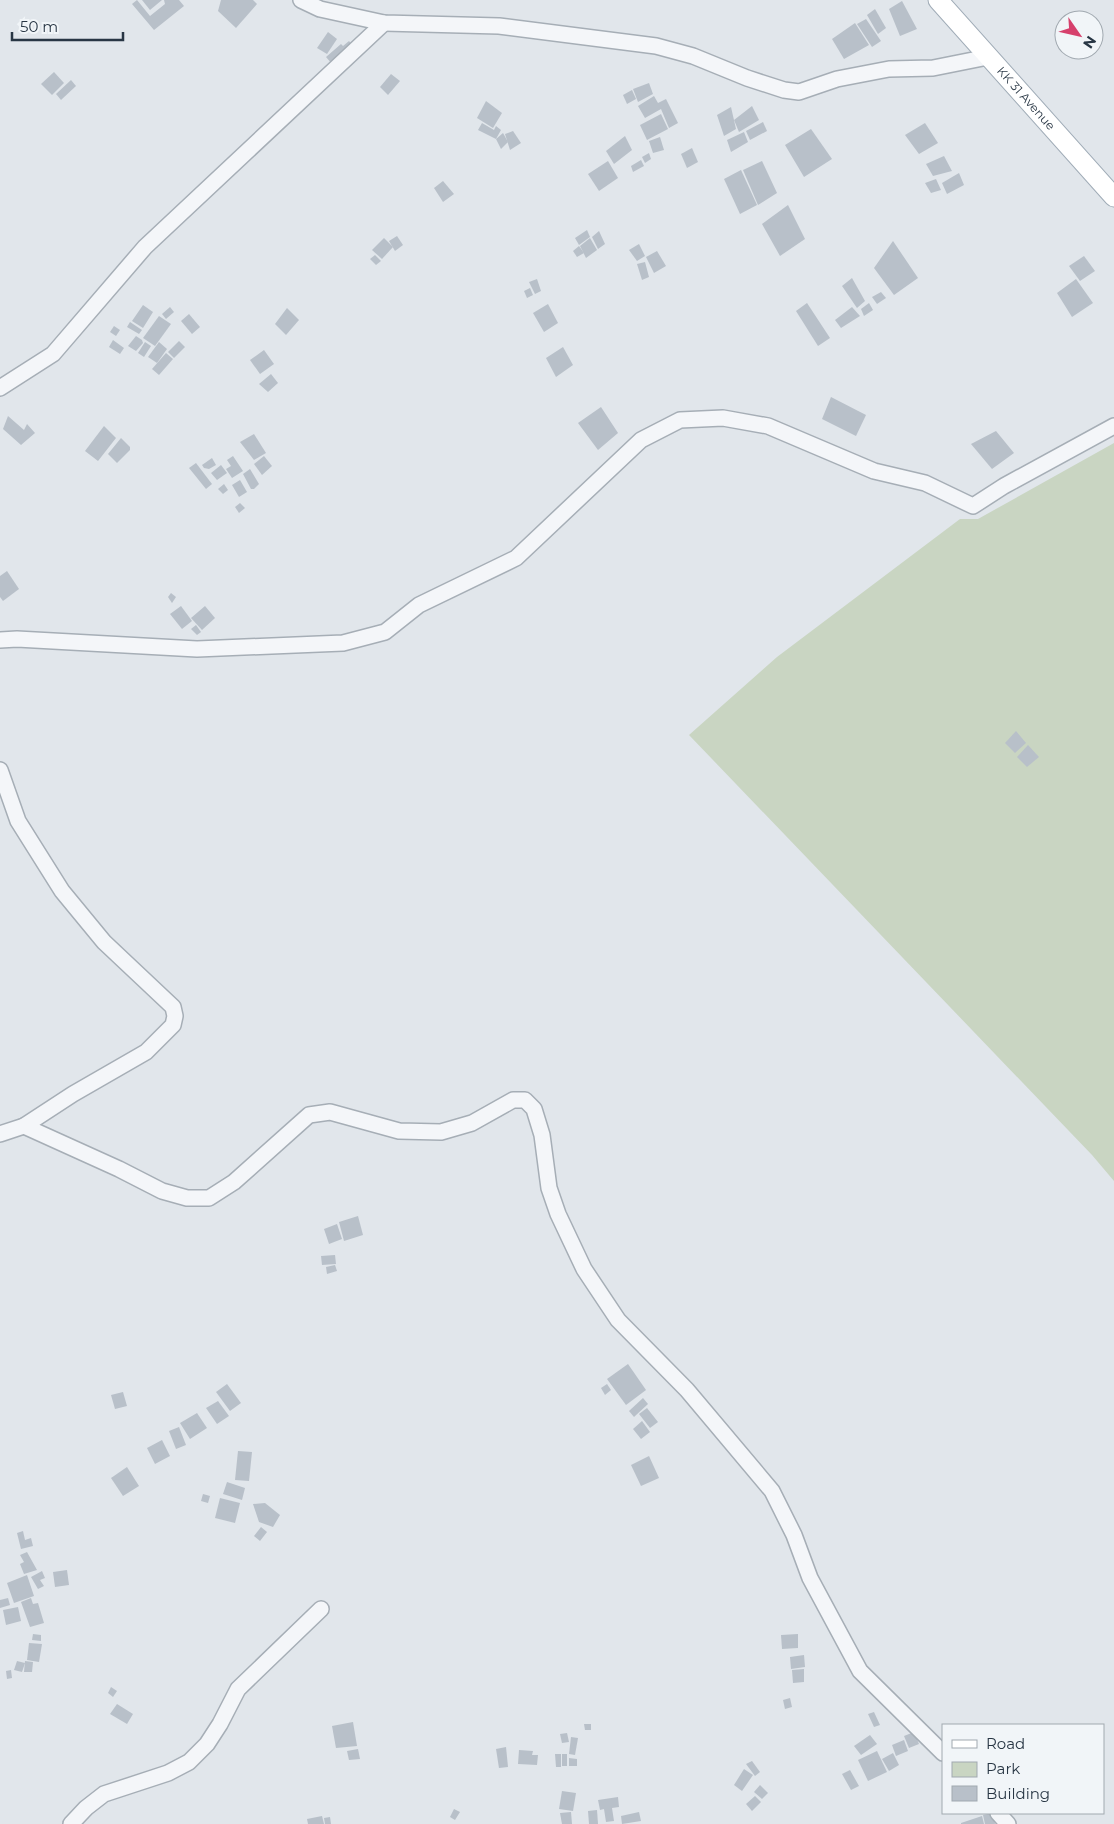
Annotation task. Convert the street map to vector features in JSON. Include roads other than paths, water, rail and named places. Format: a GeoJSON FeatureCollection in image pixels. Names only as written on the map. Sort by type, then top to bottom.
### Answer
{"type":"FeatureCollection","features":[{"type":"Feature","properties":{"kind":"main road","name":"KK 31 Avenue"},"geometry":{"type":"LineString","coordinates":[[938,0],[1114,197]]}},
{"type":"Feature","properties":{"kind":"street"},"geometry":{"type":"LineString","coordinates":[[301,0],[320,9],[384,23],[499,26],[656,46],[692,56],[747,78],[784,90],[799,92],[836,79],[889,69],[934,68],[988,57]]}},
{"type":"Feature","properties":{"kind":"street"},"geometry":{"type":"LineString","coordinates":[[0,388],[53,354],[75,332],[107,290],[145,247],[384,23]]}},
{"type":"Feature","properties":{"kind":"street"},"geometry":{"type":"LineString","coordinates":[[0,640],[197,649],[344,643],[384,632],[419,605],[516,558],[641,440],[680,420],[722,418],[768,426],[874,471],[925,483],[973,506],[1004,486],[1114,426]]}},
{"type":"Feature","properties":{"kind":"street"},"geometry":{"type":"LineString","coordinates":[[0,770],[18,821],[62,891],[104,942],[173,1007],[175,1016],[173,1025],[146,1052],[73,1094],[24,1126],[0,1134]]}},
{"type":"Feature","properties":{"kind":"street"},"geometry":{"type":"LineString","coordinates":[[24,1126],[119,1169],[162,1191],[187,1198],[209,1198],[234,1182],[309,1115],[330,1112],[399,1131],[441,1132],[472,1123],[513,1100],[525,1100],[534,1109],[537,1118],[552,1197],[584,1269],[618,1320],[687,1390],[772,1491],[794,1534],[810,1578],[860,1671],[942,1752]]}},
{"type":"Feature","properties":{"kind":"street"},"geometry":{"type":"LineString","coordinates":[[71,1824],[86,1808],[104,1794],[168,1773],[189,1762],[206,1744],[220,1724],[238,1689],[321,1609]]}},
{"type":"Feature","properties":{"kind":"street"},"geometry":{"type":"LineString","coordinates":[[999,1814],[1008,1824]]}}]}
